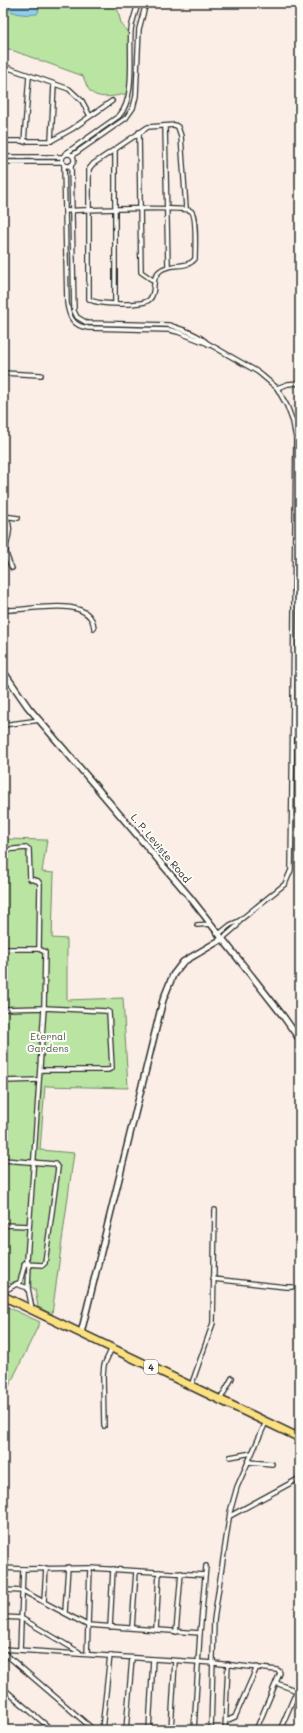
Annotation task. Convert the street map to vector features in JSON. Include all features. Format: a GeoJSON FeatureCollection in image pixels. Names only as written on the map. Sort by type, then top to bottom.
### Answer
{"type":"FeatureCollection","features":[{"type":"Feature","properties":{"kind":"highway","name":"4"},"geometry":{"type":"LineString","coordinates":[[3,1296],[300,1438]]}},
{"type":"Feature","properties":{"kind":"main road","name":"L. P. Leviste Road"},"geometry":{"type":"LineString","coordinates":[[3,671],[28,707],[179,884],[283,1016],[300,1040]]}},
{"type":"Feature","properties":{"kind":"main road"},"geometry":{"type":"LineString","coordinates":[[81,1333],[163,1000],[173,975],[183,962],[216,941],[220,936]]}},
{"type":"Feature","properties":{"kind":"street"},"geometry":{"type":"LineString","coordinates":[[3,162],[63,159],[119,116],[124,110],[129,94],[131,29],[138,3]]}},
{"type":"Feature","properties":{"kind":"street"},"geometry":{"type":"LineString","coordinates":[[146,3],[139,29],[136,96],[133,108],[126,118],[73,155],[69,153],[63,159],[67,303],[69,315],[78,325],[88,328],[170,330],[209,344],[253,369],[277,388],[287,406],[293,422],[296,439],[291,870],[285,884],[239,921],[230,925],[220,936]]}},
{"type":"Feature","properties":{"kind":"street"},"geometry":{"type":"LineString","coordinates":[[3,78],[3,66],[69,89],[82,101],[90,116]]}},
{"type":"Feature","properties":{"kind":"street"},"geometry":{"type":"LineString","coordinates":[[24,142],[29,76]]}},
{"type":"Feature","properties":{"kind":"street"},"geometry":{"type":"LineString","coordinates":[[51,141],[54,85]]}},
{"type":"Feature","properties":{"kind":"street"},"geometry":{"type":"LineString","coordinates":[[3,141],[51,141],[112,100]]}},
{"type":"Feature","properties":{"kind":"street"},"geometry":{"type":"LineString","coordinates":[[65,211],[72,210],[89,210],[115,210],[167,208],[186,208],[191,210],[193,213],[195,259],[188,264],[168,266],[155,275],[152,296],[146,301],[138,303],[96,302],[89,299],[89,210],[88,169],[93,164],[148,127],[175,125],[178,127],[181,136],[186,208]]}},
{"type":"Feature","properties":{"kind":"street"},"geometry":{"type":"LineString","coordinates":[[165,126],[168,266]]}},
{"type":"Feature","properties":{"kind":"street"},"geometry":{"type":"LineString","coordinates":[[139,132],[141,272],[154,281]]}},
{"type":"Feature","properties":{"kind":"street"},"geometry":{"type":"LineString","coordinates":[[115,150],[115,303]]}},
{"type":"Feature","properties":{"kind":"street"},"geometry":{"type":"LineString","coordinates":[[73,155],[74,159],[70,165],[74,311],[76,317],[87,323],[169,325],[205,340],[209,344]]}},
{"type":"Feature","properties":{"kind":"street"},"geometry":{"type":"LineString","coordinates":[[3,156],[63,159],[70,165]]}},
{"type":"Feature","properties":{"kind":"street"},"geometry":{"type":"LineString","coordinates":[[3,373],[41,375]]}},
{"type":"Feature","properties":{"kind":"street"},"geometry":{"type":"LineString","coordinates":[[277,388],[288,384],[300,383]]}},
{"type":"Feature","properties":{"kind":"street"},"geometry":{"type":"LineString","coordinates":[[5,516],[18,518]]}},
{"type":"Feature","properties":{"kind":"street"},"geometry":{"type":"LineString","coordinates":[[5,516],[10,527],[6,551],[7,559],[12,568]]}},
{"type":"Feature","properties":{"kind":"street"},"geometry":{"type":"LineString","coordinates":[[3,610],[64,607],[78,609],[86,611],[94,621],[94,628]]}},
{"type":"Feature","properties":{"kind":"street"},"geometry":{"type":"LineString","coordinates":[[3,724],[40,720]]}},
{"type":"Feature","properties":{"kind":"street"},"geometry":{"type":"LineString","coordinates":[[3,850],[4,848],[29,849],[30,879],[38,881],[40,884],[39,949]]}},
{"type":"Feature","properties":{"kind":"street"},"geometry":{"type":"LineString","coordinates":[[197,925],[211,924]]}},
{"type":"Feature","properties":{"kind":"street"},"geometry":{"type":"LineString","coordinates":[[3,947],[6,949],[39,949],[45,952],[44,1008],[27,1260],[29,1265],[28,1288],[32,1310]]}},
{"type":"Feature","properties":{"kind":"street"},"geometry":{"type":"LineString","coordinates":[[3,1010],[44,1008],[110,1012],[112,1068],[108,1070],[40,1070]]}},
{"type":"Feature","properties":{"kind":"street"},"geometry":{"type":"LineString","coordinates":[[3,1081],[39,1080]]}},
{"type":"Feature","properties":{"kind":"street"},"geometry":{"type":"LineString","coordinates":[[3,1160],[55,1164],[58,1168],[45,1263],[43,1265],[24,1264]]}},
{"type":"Feature","properties":{"kind":"street"},"geometry":{"type":"LineString","coordinates":[[191,1386],[213,1323],[216,1210]]}},
{"type":"Feature","properties":{"kind":"street"},"geometry":{"type":"LineString","coordinates":[[3,1225],[29,1226]]}},
{"type":"Feature","properties":{"kind":"street"},"geometry":{"type":"LineString","coordinates":[[3,1292],[21,1280],[24,1264],[27,1260]]}},
{"type":"Feature","properties":{"kind":"street"},"geometry":{"type":"LineString","coordinates":[[213,1279],[286,1287],[292,1286]]}},
{"type":"Feature","properties":{"kind":"street"},"geometry":{"type":"LineString","coordinates":[[16,1284],[28,1288]]}},
{"type":"Feature","properties":{"kind":"street"},"geometry":{"type":"LineString","coordinates":[[104,1426],[102,1376],[104,1365],[112,1348]]}},
{"type":"Feature","properties":{"kind":"street"},"geometry":{"type":"LineString","coordinates":[[220,1400],[232,1378]]}},
{"type":"Feature","properties":{"kind":"street"},"geometry":{"type":"LineString","coordinates":[[211,1730],[216,1608],[230,1516],[237,1487],[266,1422]]}},
{"type":"Feature","properties":{"kind":"street"},"geometry":{"type":"LineString","coordinates":[[230,1457],[252,1453]]}},
{"type":"Feature","properties":{"kind":"street"},"geometry":{"type":"LineString","coordinates":[[248,1462],[272,1464]]}},
{"type":"Feature","properties":{"kind":"street"},"geometry":{"type":"LineString","coordinates":[[230,1516],[300,1478]]}},
{"type":"Feature","properties":{"kind":"street"},"geometry":{"type":"LineString","coordinates":[[194,1730],[206,1566]]}},
{"type":"Feature","properties":{"kind":"street"},"geometry":{"type":"LineString","coordinates":[[3,1568],[23,1569],[68,1567],[205,1575]]}},
{"type":"Feature","properties":{"kind":"street"},"geometry":{"type":"LineString","coordinates":[[65,1612],[68,1567]]}},
{"type":"Feature","properties":{"kind":"street"},"geometry":{"type":"LineString","coordinates":[[44,1601],[46,1568]]}},
{"type":"Feature","properties":{"kind":"street"},"geometry":{"type":"LineString","coordinates":[[87,1654],[90,1568]]}},
{"type":"Feature","properties":{"kind":"street"},"geometry":{"type":"LineString","coordinates":[[20,1650],[23,1569]]}},
{"type":"Feature","properties":{"kind":"street"},"geometry":{"type":"LineString","coordinates":[[110,1627],[113,1569]]}},
{"type":"Feature","properties":{"kind":"street"},"geometry":{"type":"LineString","coordinates":[[132,1628],[136,1571]]}},
{"type":"Feature","properties":{"kind":"street"},"geometry":{"type":"LineString","coordinates":[[156,1630],[159,1572]]}},
{"type":"Feature","properties":{"kind":"street"},"geometry":{"type":"LineString","coordinates":[[176,1632],[181,1573]]}},
{"type":"Feature","properties":{"kind":"street"},"geometry":{"type":"LineString","coordinates":[[3,1590],[23,1591],[87,1625],[200,1633]]}},
{"type":"Feature","properties":{"kind":"street"},"geometry":{"type":"LineString","coordinates":[[3,1617],[21,1618],[80,1653]]}},
{"type":"Feature","properties":{"kind":"street"},"geometry":{"type":"LineString","coordinates":[[3,1649],[228,1664],[279,1671],[276,1683],[256,1730]]}},
{"type":"Feature","properties":{"kind":"street"},"geometry":{"type":"LineString","coordinates":[[3,1652],[94,1730]]}},
{"type":"Feature","properties":{"kind":"street"},"geometry":{"type":"LineString","coordinates":[[102,1730],[110,1655]]}},
{"type":"Feature","properties":{"kind":"street"},"geometry":{"type":"LineString","coordinates":[[126,1730],[132,1658]]}},
{"type":"Feature","properties":{"kind":"street"},"geometry":{"type":"LineString","coordinates":[[149,1730],[153,1659]]}},
{"type":"Feature","properties":{"kind":"street"},"geometry":{"type":"LineString","coordinates":[[171,1730],[175,1661]]}},
{"type":"Feature","properties":{"kind":"street"},"geometry":{"type":"LineString","coordinates":[[225,1730],[228,1664]]}},
{"type":"Feature","properties":{"kind":"street"},"geometry":{"type":"LineString","coordinates":[[226,1721],[235,1717],[257,1667]]}},
{"type":"Feature","properties":{"kind":"street"},"geometry":{"type":"LineString","coordinates":[[276,1683],[298,1692]]}},
{"type":"Feature","properties":{"kind":"street"},"geometry":{"type":"LineString","coordinates":[[280,1730],[298,1692],[300,1683]]}},
{"type":"Feature","properties":{"kind":"street"},"geometry":{"type":"LineString","coordinates":[[3,1688],[52,1730]]}},
{"type":"Feature","properties":{"kind":"green space"},"geometry":{"type":"Polygon","coordinates":[[[3,3],[116,3],[121,23],[130,36],[128,94],[108,97],[98,96],[89,90],[83,76],[3,47],[3,3]]]}},
{"type":"Feature","properties":{"kind":"green space","name":"Eternal Gardens"},"geometry":{"type":"Polygon","coordinates":[[[3,839],[47,840],[42,872],[54,873],[52,938],[67,939],[67,1000],[123,998],[128,1088],[45,1086],[40,1150],[74,1153],[52,1314],[38,1307],[35,1289],[16,1281],[3,1286],[3,839]]]}},
{"type":"Feature","properties":{"kind":"green space"},"geometry":{"type":"Polygon","coordinates":[[[3,1305],[40,1322],[3,1399],[3,1305]]]}},
{"type":"Feature","properties":{"kind":"water"},"geometry":{"type":"Polygon","coordinates":[[[3,3],[37,3],[39,10],[37,14],[18,13],[9,10],[3,3]]]}}]}
